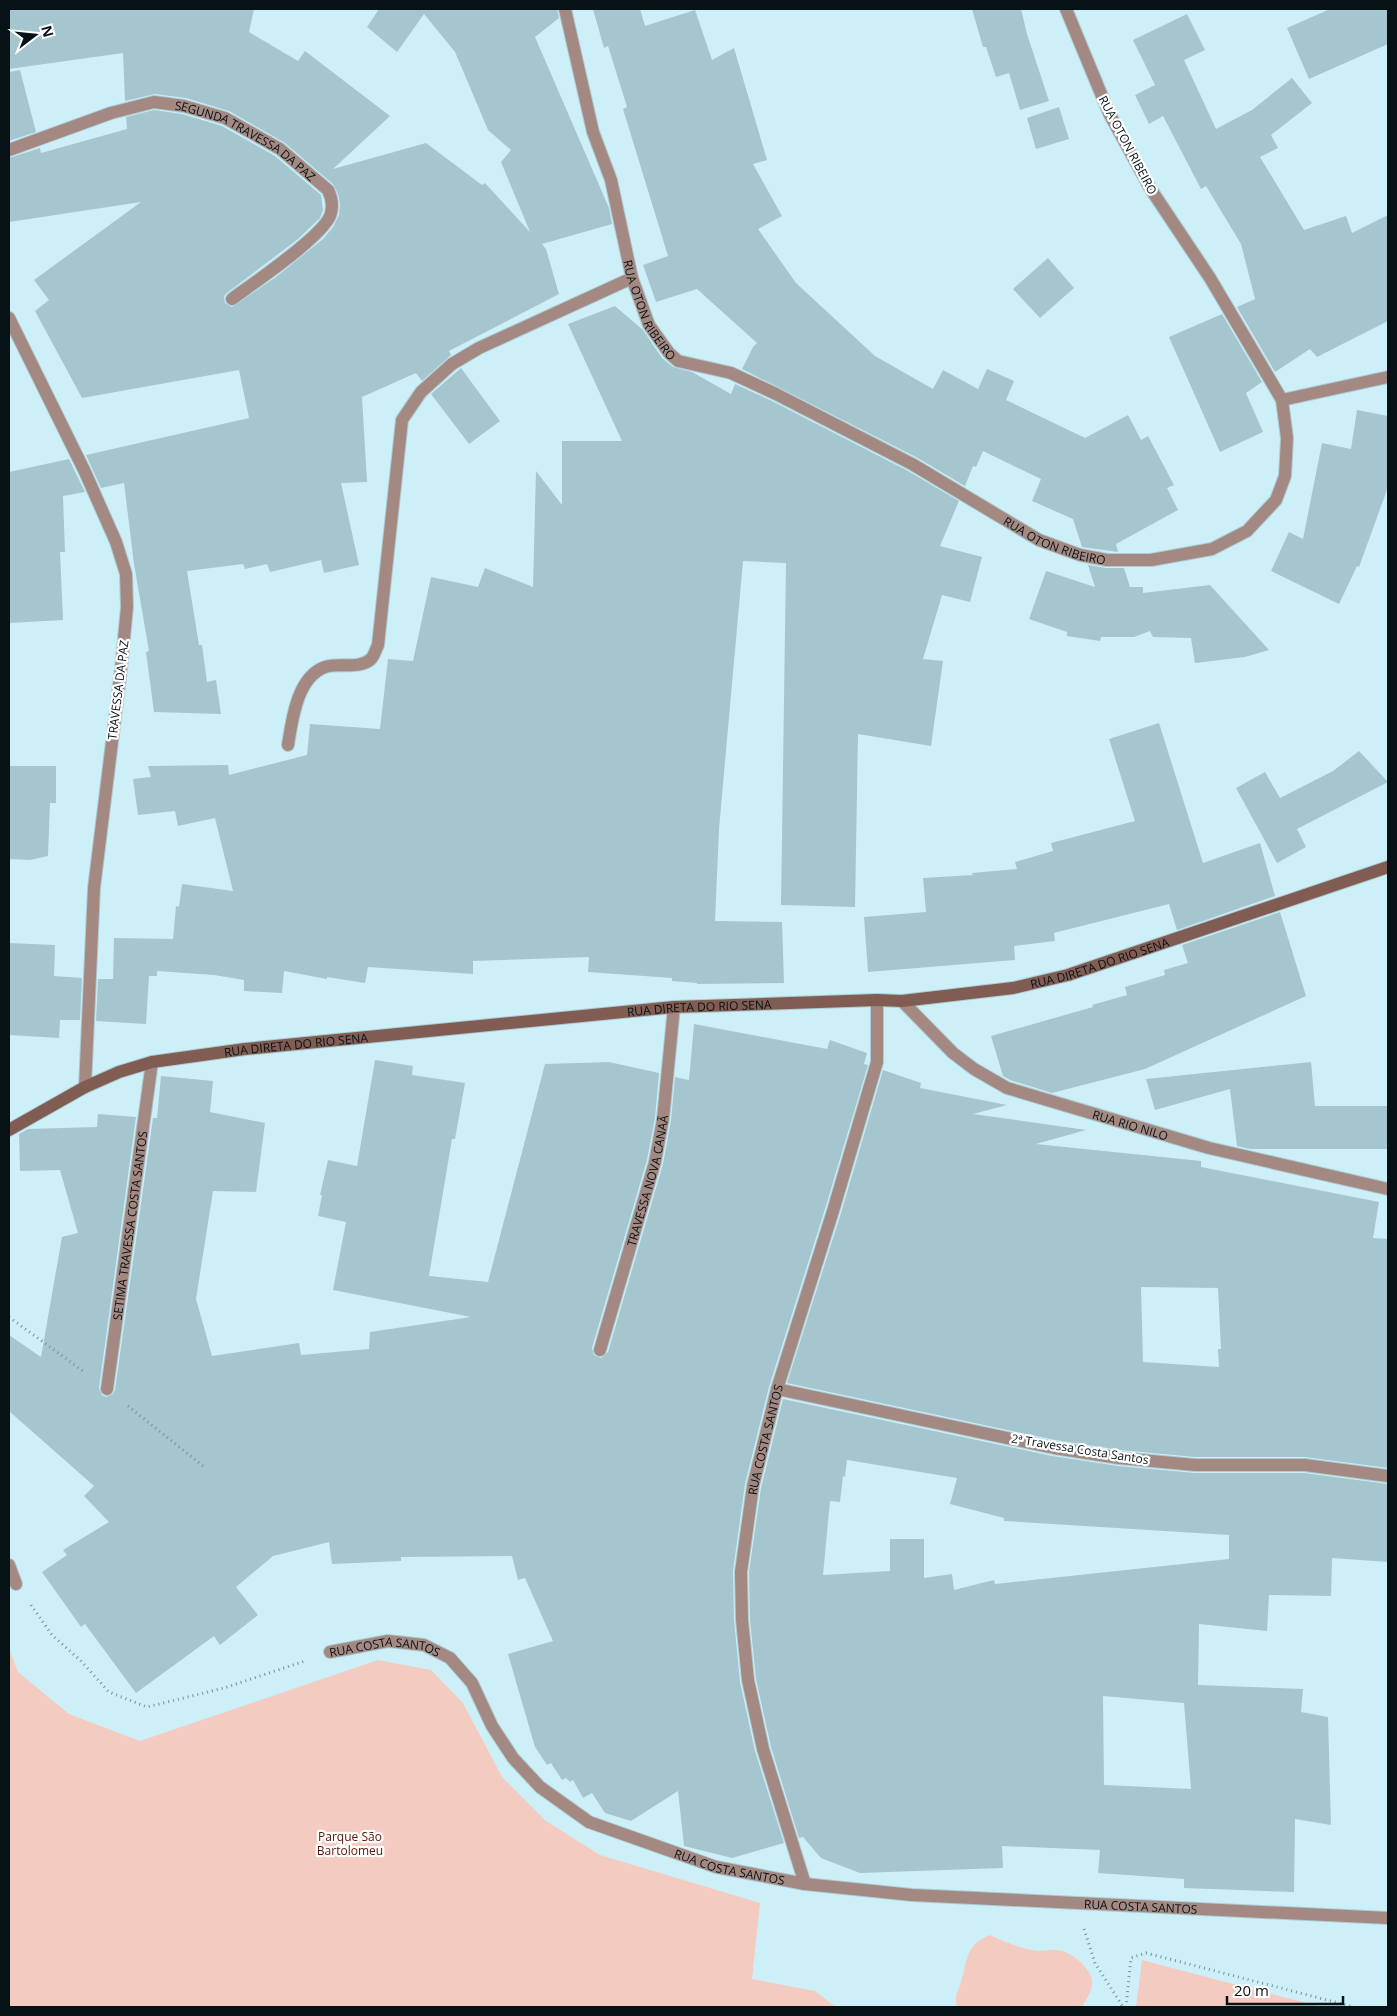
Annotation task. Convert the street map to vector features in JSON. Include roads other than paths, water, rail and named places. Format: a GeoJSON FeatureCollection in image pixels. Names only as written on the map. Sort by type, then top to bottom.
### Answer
{"type":"FeatureCollection","features":[{"type":"Feature","properties":{"kind":"main road","name":"RUA DIRETA DO RIO SENA"},"geometry":{"type":"LineString","coordinates":[[9,1130],[85,1087],[119,1072],[152,1062],[245,1049],[674,1008],[877,1000],[902,1001],[1013,988],[1068,975],[1388,867]]}},
{"type":"Feature","properties":{"kind":"street","name":"RUA OTON RIBEIRO"},"geometry":{"type":"LineString","coordinates":[[565,9],[593,132],[611,180],[632,278],[648,325],[669,353],[678,361],[731,373],[776,394],[912,464],[1039,540],[1080,555],[1108,560],[1151,560],[1212,549],[1247,531],[1276,500],[1285,476],[1288,438],[1282,400],[1210,278],[1150,188],[1108,113],[1066,9]]}},
{"type":"Feature","properties":{"kind":"street","name":"SEGUNDA TRAVESSA DA PAZ"},"geometry":{"type":"LineString","coordinates":[[9,150],[111,113],[154,102],[184,106],[225,118],[280,149],[328,190],[332,199],[331,215],[308,242],[232,299]]}},
{"type":"Feature","properties":{"kind":"street"},"geometry":{"type":"LineString","coordinates":[[288,745],[292,719],[301,693],[310,678],[324,667],[337,664],[352,665],[372,659],[378,645],[402,420],[421,392],[452,364],[479,348],[632,278]]}},
{"type":"Feature","properties":{"kind":"street","name":"TRAVESSA DA PAZ"},"geometry":{"type":"LineString","coordinates":[[9,318],[116,542],[126,574],[128,607],[94,888],[85,1087]]}},
{"type":"Feature","properties":{"kind":"street"},"geometry":{"type":"LineString","coordinates":[[1282,400],[1388,377]]}},
{"type":"Feature","properties":{"kind":"street","name":"RUA COSTA SANTOS"},"geometry":{"type":"LineString","coordinates":[[805,1884],[763,1749],[748,1680],[742,1620],[741,1572],[753,1486],[777,1389],[877,1062],[877,1000]]}},
{"type":"Feature","properties":{"kind":"street","name":"RUA RIO NILO"},"geometry":{"type":"LineString","coordinates":[[902,1001],[952,1053],[974,1069],[1007,1088],[1209,1148],[1388,1189]]}},
{"type":"Feature","properties":{"kind":"street","name":"TRAVESSA NOVA CANAÃ"},"geometry":{"type":"LineString","coordinates":[[600,1350],[655,1162],[663,1119],[674,1008]]}},
{"type":"Feature","properties":{"kind":"street","name":"SETIMA TRAVESSA COSTA SANTOS"},"geometry":{"type":"LineString","coordinates":[[107,1389],[152,1062]]}},
{"type":"Feature","properties":{"kind":"street","name":"2ª Travessa Costa Santos"},"geometry":{"type":"LineString","coordinates":[[777,1389],[1054,1448],[1120,1458],[1195,1465],[1305,1465],[1388,1476]]}},
{"type":"Feature","properties":{"kind":"street"},"geometry":{"type":"LineString","coordinates":[[9,1565],[16,1584]]}},
{"type":"Feature","properties":{"kind":"street","name":"RUA COSTA SANTOS"},"geometry":{"type":"LineString","coordinates":[[330,1652],[388,1641],[424,1645],[450,1658],[472,1683],[492,1726],[513,1758],[540,1787],[589,1822],[716,1867],[805,1884],[912,1895],[1388,1918]]}},
{"type":"Feature","properties":{"kind":"park label","name":"Parque São Bartolomeu"},"geometry":{"type":"Point","coordinates":[350,1843]}}]}
